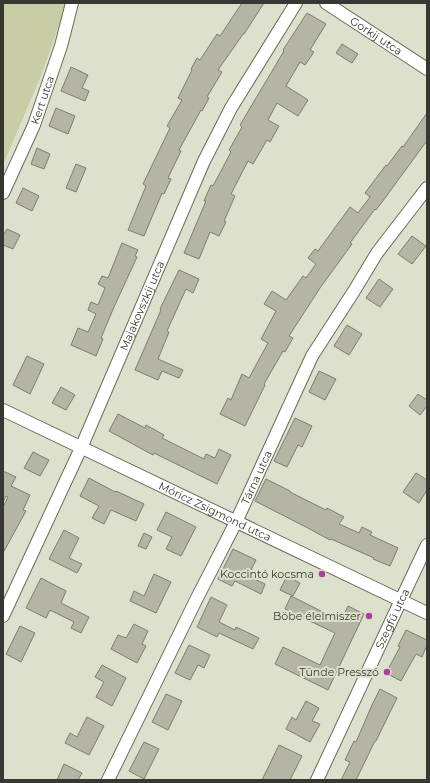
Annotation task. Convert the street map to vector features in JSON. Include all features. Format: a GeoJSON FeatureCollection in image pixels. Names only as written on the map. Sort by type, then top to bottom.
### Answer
{"type":"FeatureCollection","features":[{"type":"Feature","properties":{"kind":"street","name":"Kert utca"},"geometry":{"type":"LineString","coordinates":[[3,193],[34,125],[61,46],[72,3]]}},
{"type":"Feature","properties":{"kind":"street","name":"Majakovszkij utca"},"geometry":{"type":"LineString","coordinates":[[3,616],[81,448],[204,161],[231,108],[296,3]]}},
{"type":"Feature","properties":{"kind":"street","name":"Gorkij utca"},"geometry":{"type":"LineString","coordinates":[[326,3],[427,69]]}},
{"type":"Feature","properties":{"kind":"street","name":"Tárna utca"},"geometry":{"type":"LineString","coordinates":[[108,780],[236,522],[312,356],[377,253],[427,188]]}},
{"type":"Feature","properties":{"kind":"street","name":"Móricz Zsigmond utca"},"geometry":{"type":"LineString","coordinates":[[3,410],[427,613]]}},
{"type":"Feature","properties":{"kind":"street","name":"Szegfű utca"},"geometry":{"type":"LineString","coordinates":[[317,780],[427,545]]}},
{"type":"Feature","properties":{"kind":"green space"},"geometry":{"type":"Polygon","coordinates":[[[3,3],[67,3],[41,76],[3,165],[3,3]]]}},
{"type":"Feature","properties":{"kind":"building"},"geometry":{"type":"Polygon","coordinates":[[[242,3],[264,3],[218,70],[222,72],[207,97],[209,98],[202,111],[201,110],[179,150],[181,151],[168,178],[171,179],[164,194],[162,193],[144,236],[128,230],[146,186],[143,184],[170,128],[167,126],[182,100],[178,98],[192,70],[191,69],[197,58],[200,60],[217,34],[220,36],[242,3]]]}},
{"type":"Feature","properties":{"kind":"building"},"geometry":{"type":"Polygon","coordinates":[[[307,13],[326,24],[310,50],[314,52],[305,65],[300,62],[286,86],[308,100],[298,116],[277,103],[268,120],[279,126],[270,142],[267,140],[253,164],[248,161],[231,194],[235,196],[224,221],[226,222],[219,236],[210,232],[199,259],[184,253],[206,201],[204,201],[211,185],[213,186],[231,152],[229,150],[242,127],[240,125],[284,51],[283,50],[307,13]]]}},
{"type":"Feature","properties":{"kind":"building"},"geometry":{"type":"Polygon","coordinates":[[[342,44],[358,54],[352,63],[336,53],[342,44]]]}},
{"type":"Feature","properties":{"kind":"building"},"geometry":{"type":"Polygon","coordinates":[[[71,67],[88,75],[82,88],[89,91],[85,101],[61,91],[71,67]]]}},
{"type":"Feature","properties":{"kind":"building"},"geometry":{"type":"Polygon","coordinates":[[[56,108],[75,116],[68,134],[49,126],[56,108]]]}},
{"type":"Feature","properties":{"kind":"building"},"geometry":{"type":"Polygon","coordinates":[[[427,113],[427,141],[350,243],[352,244],[320,288],[289,336],[293,338],[285,352],[283,351],[264,384],[265,385],[245,426],[220,414],[228,398],[231,400],[242,374],[249,378],[268,343],[261,339],[276,311],[264,304],[272,291],[286,300],[303,276],[306,278],[316,264],[308,258],[315,249],[318,251],[350,207],[358,213],[370,197],[365,193],[386,165],[387,166],[402,146],[403,147],[427,113]]]}},
{"type":"Feature","properties":{"kind":"building"},"geometry":{"type":"Polygon","coordinates":[[[37,148],[50,154],[44,169],[31,164],[37,148]]]}},
{"type":"Feature","properties":{"kind":"building"},"geometry":{"type":"Polygon","coordinates":[[[76,164],[86,168],[76,192],[66,188],[76,164]]]}},
{"type":"Feature","properties":{"kind":"building"},"geometry":{"type":"Polygon","coordinates":[[[23,188],[39,196],[32,211],[16,203],[23,188]]]}},
{"type":"Feature","properties":{"kind":"building"},"geometry":{"type":"Polygon","coordinates":[[[7,229],[20,235],[13,249],[3,245],[3,236],[7,229]]]}},
{"type":"Feature","properties":{"kind":"building"},"geometry":{"type":"Polygon","coordinates":[[[412,236],[426,246],[412,264],[398,254],[412,236]]]}},
{"type":"Feature","properties":{"kind":"building"},"geometry":{"type":"Polygon","coordinates":[[[122,243],[138,250],[135,256],[137,257],[101,338],[103,339],[96,356],[71,345],[78,328],[88,332],[96,314],[88,310],[91,302],[98,305],[105,288],[98,284],[102,276],[108,278],[122,243]]]}},
{"type":"Feature","properties":{"kind":"building"},"geometry":{"type":"Polygon","coordinates":[[[179,270],[199,279],[193,293],[186,289],[167,331],[169,332],[158,359],[183,370],[179,378],[162,371],[158,380],[135,370],[161,310],[160,309],[179,270]]]}},
{"type":"Feature","properties":{"kind":"building"},"geometry":{"type":"Polygon","coordinates":[[[379,279],[393,289],[380,307],[366,298],[379,279]]]}},
{"type":"Feature","properties":{"kind":"building"},"geometry":{"type":"Polygon","coordinates":[[[347,325],[362,334],[349,355],[334,346],[347,325]]]}},
{"type":"Feature","properties":{"kind":"building"},"geometry":{"type":"Polygon","coordinates":[[[27,356],[44,364],[30,394],[13,385],[27,356]]]}},
{"type":"Feature","properties":{"kind":"building"},"geometry":{"type":"Polygon","coordinates":[[[319,371],[336,379],[325,400],[309,392],[319,371]]]}},
{"type":"Feature","properties":{"kind":"building"},"geometry":{"type":"Polygon","coordinates":[[[61,387],[75,395],[66,410],[52,403],[61,387]]]}},
{"type":"Feature","properties":{"kind":"building"},"geometry":{"type":"Polygon","coordinates":[[[418,394],[427,400],[427,406],[420,415],[409,406],[418,394]]]}},
{"type":"Feature","properties":{"kind":"building"},"geometry":{"type":"Polygon","coordinates":[[[118,414],[145,428],[146,425],[164,435],[162,438],[204,459],[206,454],[215,458],[219,449],[231,455],[217,484],[154,453],[153,455],[109,431],[118,414]]]}},
{"type":"Feature","properties":{"kind":"building"},"geometry":{"type":"Polygon","coordinates":[[[295,418],[312,426],[302,447],[298,445],[287,467],[274,461],[295,418]]]}},
{"type":"Feature","properties":{"kind":"building"},"geometry":{"type":"Polygon","coordinates":[[[33,452],[49,460],[40,476],[24,468],[33,452]]]}},
{"type":"Feature","properties":{"kind":"building"},"geometry":{"type":"Polygon","coordinates":[[[3,471],[16,477],[11,486],[30,495],[23,510],[26,511],[3,553],[3,507],[8,497],[6,496],[3,502],[3,471]]]}},
{"type":"Feature","properties":{"kind":"building"},"geometry":{"type":"Polygon","coordinates":[[[416,473],[427,480],[427,490],[419,503],[403,492],[416,473]]]}},
{"type":"Feature","properties":{"kind":"building"},"geometry":{"type":"Polygon","coordinates":[[[89,478],[115,492],[116,491],[144,504],[136,521],[111,510],[104,524],[92,518],[99,506],[80,496],[89,478]]]}},
{"type":"Feature","properties":{"kind":"building"},"geometry":{"type":"Polygon","coordinates":[[[266,479],[326,510],[327,508],[344,517],[339,524],[359,533],[362,527],[372,532],[370,535],[398,548],[390,566],[331,539],[330,540],[255,501],[266,479]]]}},
{"type":"Feature","properties":{"kind":"building"},"geometry":{"type":"Polygon","coordinates":[[[166,512],[196,527],[181,556],[166,549],[172,537],[157,530],[166,512]]]}},
{"type":"Feature","properties":{"kind":"building"},"geometry":{"type":"Polygon","coordinates":[[[64,530],[79,538],[69,558],[82,564],[77,573],[49,559],[64,530]]]}},
{"type":"Feature","properties":{"kind":"building"},"geometry":{"type":"Polygon","coordinates":[[[144,533],[152,537],[146,549],[138,546],[144,533]]]}},
{"type":"Feature","properties":{"kind":"building"},"geometry":{"type":"Polygon","coordinates":[[[233,549],[256,560],[248,576],[265,584],[261,594],[235,581],[232,586],[218,579],[233,549]]]}},
{"type":"Feature","properties":{"kind":"building"},"geometry":{"type":"Polygon","coordinates":[[[154,574],[171,582],[156,613],[130,601],[134,591],[144,596],[154,574]]]}},
{"type":"Feature","properties":{"kind":"building"},"geometry":{"type":"Polygon","coordinates":[[[287,576],[300,583],[293,596],[280,590],[287,576]]]}},
{"type":"Feature","properties":{"kind":"building"},"geometry":{"type":"Polygon","coordinates":[[[41,578],[66,591],[61,603],[89,617],[81,633],[71,628],[74,622],[50,610],[46,618],[26,608],[41,578]]]}},
{"type":"Feature","properties":{"kind":"building"},"geometry":{"type":"Polygon","coordinates":[[[291,596],[341,621],[348,606],[364,614],[328,690],[275,664],[283,647],[320,665],[335,633],[285,609],[291,596]]]}},
{"type":"Feature","properties":{"kind":"building"},"geometry":{"type":"Polygon","coordinates":[[[211,597],[227,605],[219,622],[235,630],[236,627],[259,638],[253,649],[219,633],[217,637],[197,627],[211,597]]]}},
{"type":"Feature","properties":{"kind":"building"},"geometry":{"type":"Polygon","coordinates":[[[134,624],[148,631],[142,644],[146,646],[137,663],[111,649],[118,635],[126,638],[134,624]]]}},
{"type":"Feature","properties":{"kind":"building"},"geometry":{"type":"Polygon","coordinates":[[[20,626],[35,633],[21,662],[6,654],[20,626]]]}},
{"type":"Feature","properties":{"kind":"building"},"geometry":{"type":"Polygon","coordinates":[[[406,630],[427,640],[427,645],[422,657],[416,654],[401,681],[386,673],[400,647],[398,646],[406,630]]]}},
{"type":"Feature","properties":{"kind":"building"},"geometry":{"type":"Polygon","coordinates":[[[189,645],[210,655],[204,668],[198,665],[190,680],[175,673],[189,645]]]}},
{"type":"Feature","properties":{"kind":"building"},"geometry":{"type":"Polygon","coordinates":[[[102,665],[126,678],[112,706],[96,697],[104,682],[95,677],[102,665]]]}},
{"type":"Feature","properties":{"kind":"building"},"geometry":{"type":"Polygon","coordinates":[[[380,689],[397,698],[356,780],[341,780],[350,762],[345,760],[354,741],[356,742],[380,689]]]}},
{"type":"Feature","properties":{"kind":"building"},"geometry":{"type":"Polygon","coordinates":[[[166,694],[182,701],[168,730],[152,722],[166,694]]]}},
{"type":"Feature","properties":{"kind":"building"},"geometry":{"type":"Polygon","coordinates":[[[306,701],[319,708],[312,721],[320,724],[310,742],[286,729],[292,717],[296,720],[306,701]]]}},
{"type":"Feature","properties":{"kind":"building"},"geometry":{"type":"Polygon","coordinates":[[[87,717],[104,726],[89,755],[65,743],[70,733],[77,737],[87,717]]]}},
{"type":"Feature","properties":{"kind":"building"},"geometry":{"type":"Polygon","coordinates":[[[144,742],[159,749],[144,779],[129,771],[144,742]]]}},
{"type":"Feature","properties":{"kind":"building"},"geometry":{"type":"Polygon","coordinates":[[[279,745],[302,756],[290,780],[262,780],[279,745]]]}},
{"type":"Feature","properties":{"kind":"building"},"geometry":{"type":"Polygon","coordinates":[[[64,764],[82,773],[78,780],[57,780],[64,764]]]}},
{"type":"Feature","properties":{"kind":"place","name":"Koccintó kocsma"},"geometry":{"type":"Point","coordinates":[322,574]}},
{"type":"Feature","properties":{"kind":"place","name":"Böbe élelmiszer"},"geometry":{"type":"Point","coordinates":[369,616]}},
{"type":"Feature","properties":{"kind":"place","name":"Tünde Presszó"},"geometry":{"type":"Point","coordinates":[387,672]}}]}
